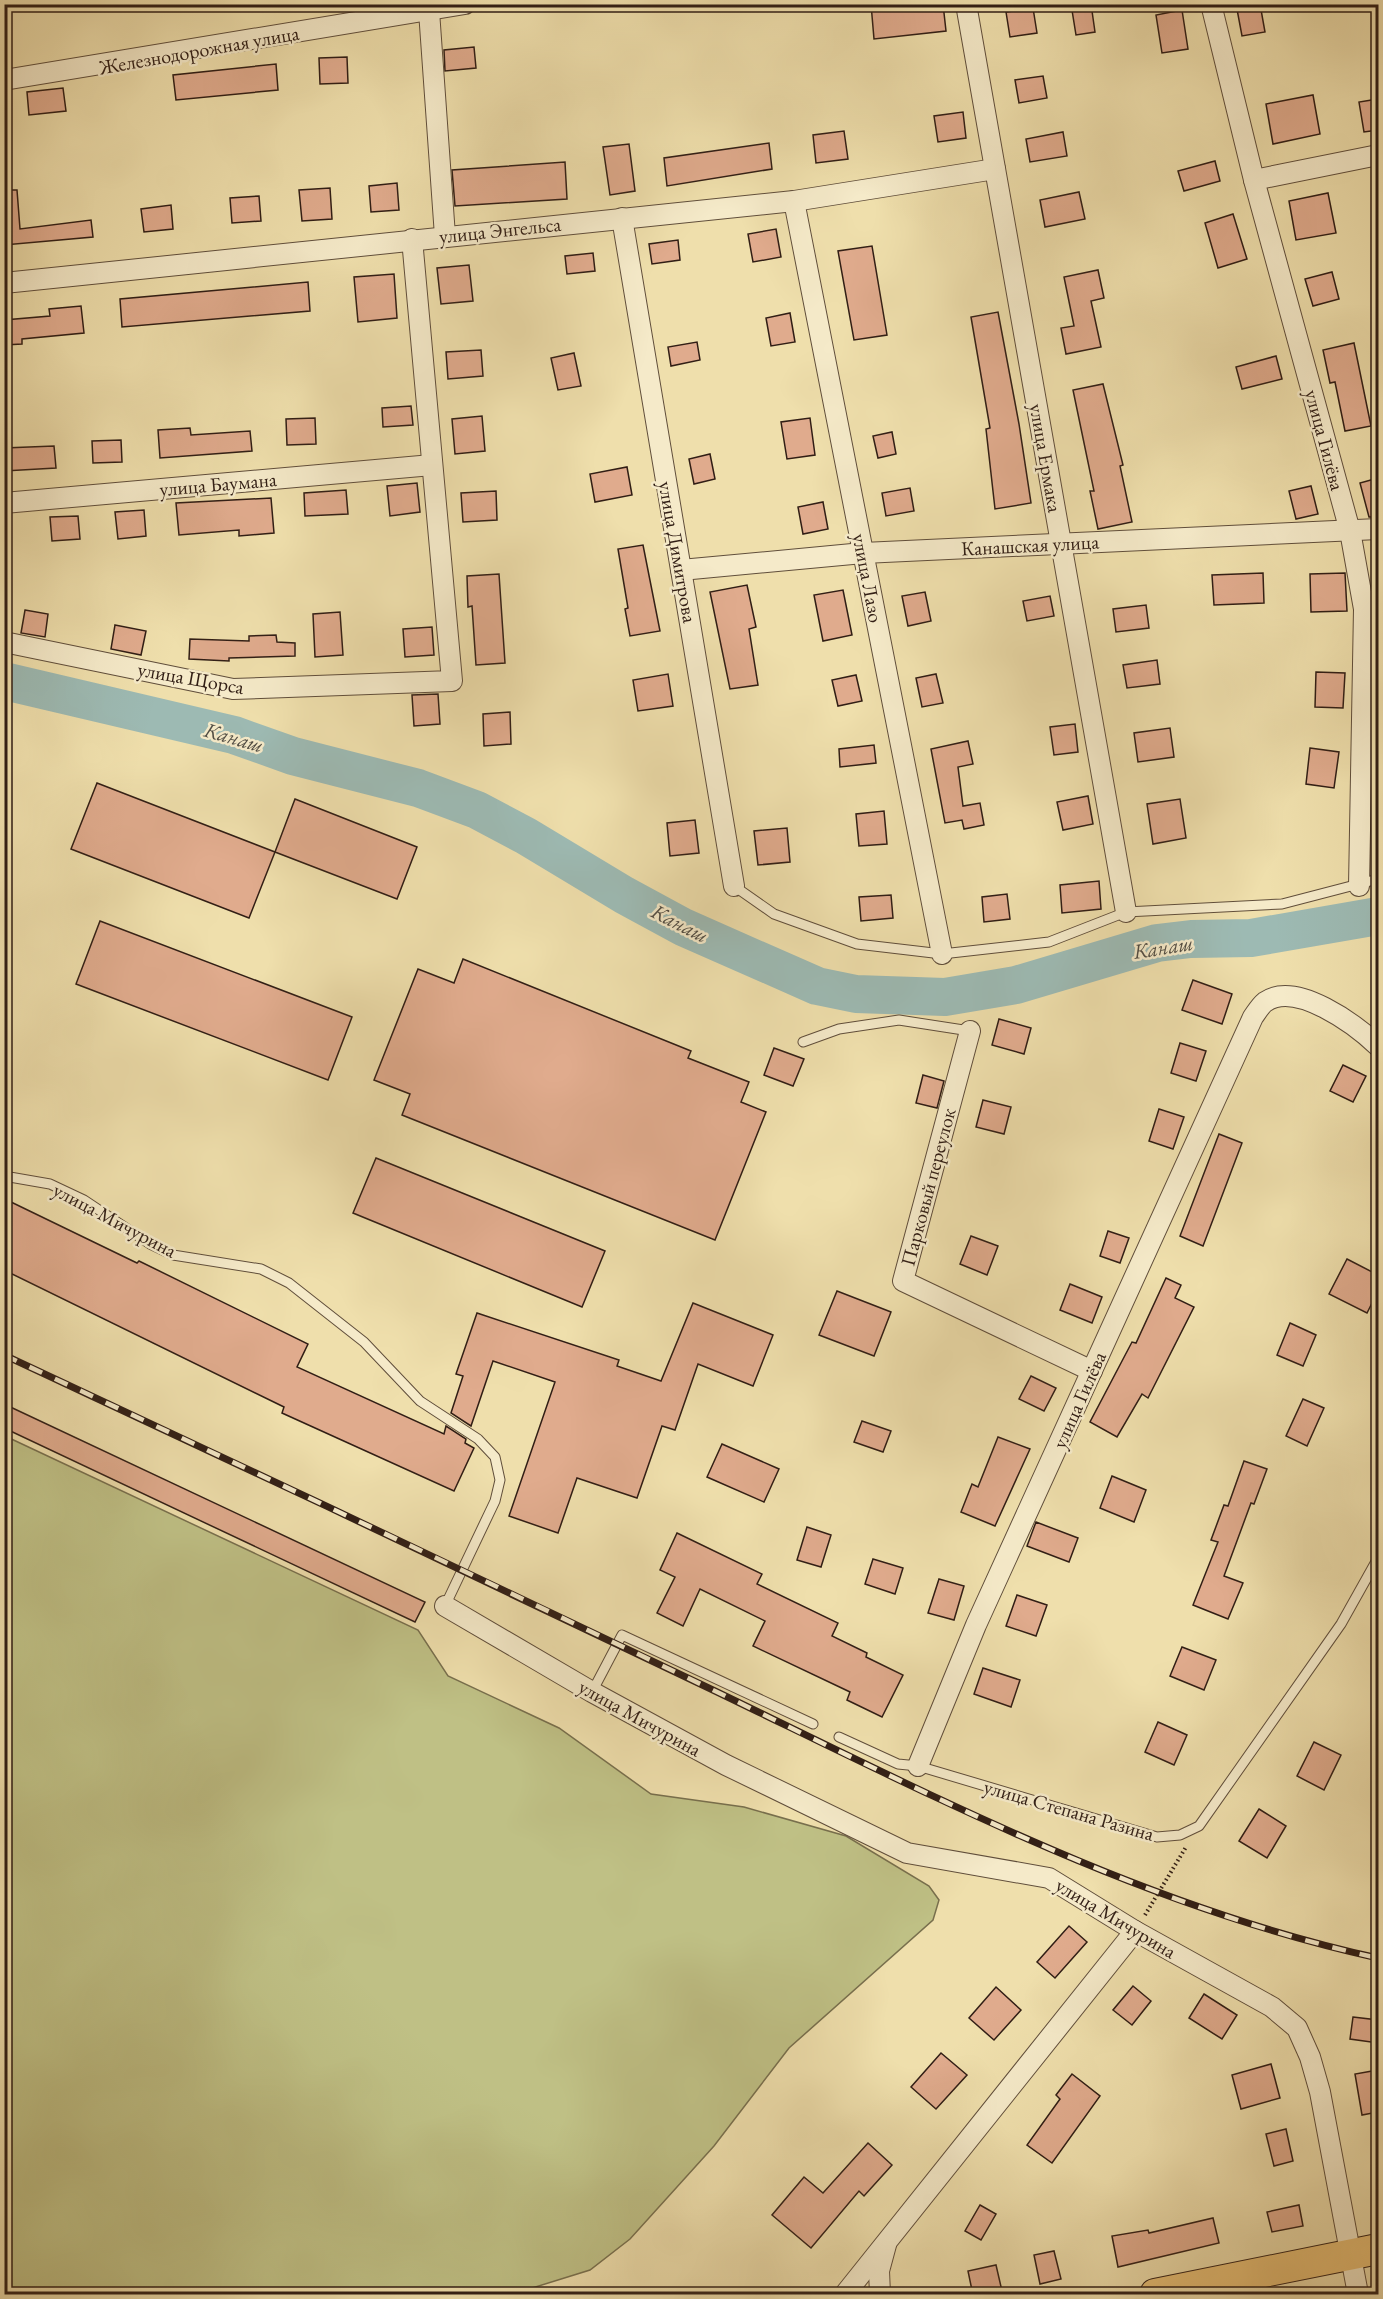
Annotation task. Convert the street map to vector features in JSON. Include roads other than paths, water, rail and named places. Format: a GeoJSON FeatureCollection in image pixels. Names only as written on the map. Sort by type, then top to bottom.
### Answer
{"type":"FeatureCollection","features":[{"type":"Feature","properties":{"kind":"main road"},"geometry":{"type":"LineString","coordinates":[[1155,2295],[1378,2249]]}},
{"type":"Feature","properties":{"kind":"street","name":"Железнодорожная улица"},"geometry":{"type":"LineString","coordinates":[[4,80],[465,4]]}},
{"type":"Feature","properties":{"kind":"street","name":"улица Ермака"},"geometry":{"type":"LineString","coordinates":[[966,4],[1126,912]]}},
{"type":"Feature","properties":{"kind":"street","name":"улица Гилёва"},"geometry":{"type":"LineString","coordinates":[[1211,4],[1254,180],[1350,531],[1364,609],[1359,886]]}},
{"type":"Feature","properties":{"kind":"street"},"geometry":{"type":"LineString","coordinates":[[429,11],[445,236]]}},
{"type":"Feature","properties":{"kind":"street"},"geometry":{"type":"LineString","coordinates":[[1254,180],[1378,155]]}},
{"type":"Feature","properties":{"kind":"street","name":"улица Энгельса"},"geometry":{"type":"LineString","coordinates":[[4,283],[794,201],[995,170]]}},
{"type":"Feature","properties":{"kind":"street","name":"улица Лазо"},"geometry":{"type":"LineString","coordinates":[[794,201],[942,954]]}},
{"type":"Feature","properties":{"kind":"street","name":"улица Димитрова"},"geometry":{"type":"LineString","coordinates":[[622,218],[734,886]]}},
{"type":"Feature","properties":{"kind":"street"},"geometry":{"type":"LineString","coordinates":[[412,239],[432,465]]}},
{"type":"Feature","properties":{"kind":"street","name":"улица Баумана"},"geometry":{"type":"LineString","coordinates":[[4,503],[432,465]]}},
{"type":"Feature","properties":{"kind":"street","name":"улица Щорса"},"geometry":{"type":"LineString","coordinates":[[4,642],[233,689],[452,681],[432,465]]}},
{"type":"Feature","properties":{"kind":"street","name":"Канашская улица"},"geometry":{"type":"LineString","coordinates":[[681,570],[863,553],[1378,529]]}},
{"type":"Feature","properties":{"kind":"street","name":"улица Гилёва"},"geometry":{"type":"LineString","coordinates":[[918,1766],[976,1624],[1253,1017],[1265,1002],[1281,997],[1304,998],[1362,1031],[1378,1046]]}},
{"type":"Feature","properties":{"kind":"street","name":"Парковый переулок"},"geometry":{"type":"LineString","coordinates":[[970,1031],[903,1281],[1092,1371]]}},
{"type":"Feature","properties":{"kind":"street","name":"улица Мичурина"},"geometry":{"type":"LineString","coordinates":[[445,1606],[592,1692],[726,1765],[907,1852],[1049,1878],[1135,1931],[1272,2007],[1297,2028],[1310,2057],[1320,2092],[1358,2295]]}},
{"type":"Feature","properties":{"kind":"street"},"geometry":{"type":"LineString","coordinates":[[844,2295],[888,2236],[1135,1931]]}},
{"type":"Feature","properties":{"kind":"street"},"geometry":{"type":"LineString","coordinates":[[880,2295],[879,2271],[888,2236]]}},
{"type":"Feature","properties":{"kind":"lane"},"geometry":{"type":"LineString","coordinates":[[734,886],[774,914],[856,944],[942,954],[1049,942],[1126,912],[1282,904],[1359,886],[1378,879]]}},
{"type":"Feature","properties":{"kind":"lane"},"geometry":{"type":"LineString","coordinates":[[802,1042],[839,1029],[898,1020],[970,1031]]}},
{"type":"Feature","properties":{"kind":"lane","name":"улица Мичурина"},"geometry":{"type":"LineString","coordinates":[[4,1176],[50,1184],[84,1200],[150,1244],[173,1255],[261,1269],[289,1282],[364,1342],[420,1401],[478,1439],[495,1457],[500,1480],[495,1501],[445,1606]]}},
{"type":"Feature","properties":{"kind":"lane","name":"улица Степана Разина"},"geometry":{"type":"LineString","coordinates":[[839,1737],[898,1764],[918,1766],[1157,1837],[1180,1835],[1199,1826],[1341,1624],[1378,1558]]}},
{"type":"Feature","properties":{"kind":"lane"},"geometry":{"type":"LineString","coordinates":[[592,1692],[622,1635],[813,1724]]}},
{"type":"Feature","properties":{"kind":"waterway","name":"Канаш"},"geometry":{"type":"LineString","coordinates":[[4,681],[234,735],[293,756],[418,788],[477,810],[683,927],[817,986],[856,994],[945,997],[1016,985],[1157,943],[1191,939],[1251,938],[1378,916]]}},
{"type":"Feature","properties":{"kind":"railway"},"geometry":{"type":"LineString","coordinates":[[4,1355],[449,1564],[876,1769],[1039,1844],[1206,1909],[1291,1936],[1378,1958]]}}]}
